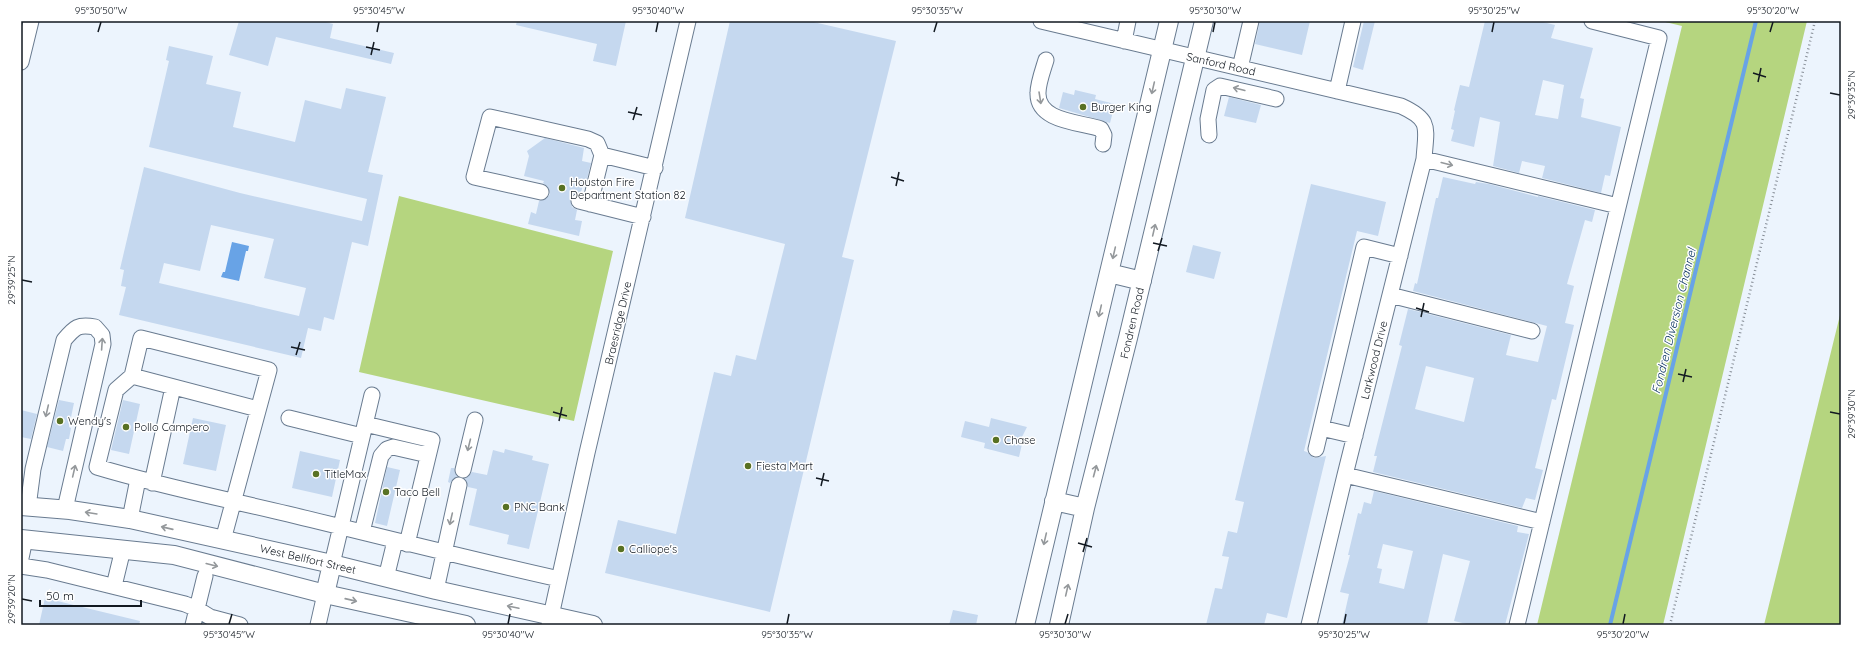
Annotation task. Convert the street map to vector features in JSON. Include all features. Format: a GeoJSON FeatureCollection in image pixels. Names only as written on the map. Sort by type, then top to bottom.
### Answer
{"type":"FeatureCollection","features":[{"type":"Feature","properties":{"kind":"main road"},"geometry":{"type":"LineString","coordinates":[[1025,625],[1169,21]]}},
{"type":"Feature","properties":{"kind":"main road","name":"Fondren Road"},"geometry":{"type":"LineString","coordinates":[[1059,625],[1085,508],[1142,281],[1204,21]]}},
{"type":"Feature","properties":{"kind":"main road"},"geometry":{"type":"LineString","coordinates":[[1109,273],[1142,281]]}},
{"type":"Feature","properties":{"kind":"main road"},"geometry":{"type":"LineString","coordinates":[[1054,501],[1085,508]]}},
{"type":"Feature","properties":{"kind":"main road","name":"West Bellfort Street"},"geometry":{"type":"LineString","coordinates":[[25,506],[65,509],[130,519],[332,564],[550,620],[593,625]]}},
{"type":"Feature","properties":{"kind":"main road"},"geometry":{"type":"LineString","coordinates":[[122,549],[130,519]]}},
{"type":"Feature","properties":{"kind":"main road"},"geometry":{"type":"LineString","coordinates":[[23,539],[174,555],[428,621],[466,625]]}},
{"type":"Feature","properties":{"kind":"main road"},"geometry":{"type":"LineString","coordinates":[[325,594],[332,564]]}},
{"type":"Feature","properties":{"kind":"street"},"geometry":{"type":"LineString","coordinates":[[21,62],[31,21]]}},
{"type":"Feature","properties":{"kind":"street","name":"Braesridge Drive"},"geometry":{"type":"LineString","coordinates":[[550,620],[587,453],[655,168],[688,21]]}},
{"type":"Feature","properties":{"kind":"street","name":"Sanford Road"},"geometry":{"type":"LineString","coordinates":[[1040,21],[1401,106]]}},
{"type":"Feature","properties":{"kind":"street"},"geometry":{"type":"LineString","coordinates":[[1124,41],[1128,21]]}},
{"type":"Feature","properties":{"kind":"street"},"geometry":{"type":"LineString","coordinates":[[1240,68],[1251,21]]}},
{"type":"Feature","properties":{"kind":"street"},"geometry":{"type":"LineString","coordinates":[[1337,91],[1353,21]]}},
{"type":"Feature","properties":{"kind":"street"},"geometry":{"type":"LineString","coordinates":[[1517,625],[1659,38],[1592,21]]}},
{"type":"Feature","properties":{"kind":"street"},"geometry":{"type":"LineString","coordinates":[[1046,60],[1038,93],[1039,102],[1044,110],[1052,116],[1101,129],[1104,135],[1103,144]]}},
{"type":"Feature","properties":{"kind":"street"},"geometry":{"type":"LineString","coordinates":[[1209,135],[1210,108],[1214,90],[1220,86],[1276,99]]}},
{"type":"Feature","properties":{"kind":"street","name":"Larkwood Drive"},"geometry":{"type":"LineString","coordinates":[[1309,625],[1424,159],[1426,127],[1417,114],[1401,106]]}},
{"type":"Feature","properties":{"kind":"street"},"geometry":{"type":"LineString","coordinates":[[541,192],[474,177],[490,117],[597,143],[602,155],[584,202],[643,217]]}},
{"type":"Feature","properties":{"kind":"street"},"geometry":{"type":"LineString","coordinates":[[602,155],[655,168]]}},
{"type":"Feature","properties":{"kind":"street"},"geometry":{"type":"LineString","coordinates":[[1424,159],[1618,206]]}},
{"type":"Feature","properties":{"kind":"street"},"geometry":{"type":"LineString","coordinates":[[1316,450],[1364,247],[1400,256]]}},
{"type":"Feature","properties":{"kind":"street"},"geometry":{"type":"LineString","coordinates":[[1390,296],[1532,331]]}},
{"type":"Feature","properties":{"kind":"street"},"geometry":{"type":"LineString","coordinates":[[25,506],[28,462],[64,340],[73,329],[83,325],[95,327],[102,335],[103,344],[65,509]]}},
{"type":"Feature","properties":{"kind":"street"},"geometry":{"type":"LineString","coordinates":[[223,540],[232,501],[269,370],[141,338],[132,376],[116,390],[98,467],[145,481],[232,501],[362,532],[443,553],[560,579]]}},
{"type":"Feature","properties":{"kind":"street"},"geometry":{"type":"LineString","coordinates":[[132,376],[258,409]]}},
{"type":"Feature","properties":{"kind":"street"},"geometry":{"type":"LineString","coordinates":[[130,519],[145,481],[173,387]]}},
{"type":"Feature","properties":{"kind":"street"},"geometry":{"type":"LineString","coordinates":[[332,564],[372,395]]}},
{"type":"Feature","properties":{"kind":"street"},"geometry":{"type":"LineString","coordinates":[[289,418],[432,440],[401,542],[386,578]]}},
{"type":"Feature","properties":{"kind":"street"},"geometry":{"type":"LineString","coordinates":[[463,470],[475,420]]}},
{"type":"Feature","properties":{"kind":"street"},"geometry":{"type":"LineString","coordinates":[[1321,428],[1355,436]]}},
{"type":"Feature","properties":{"kind":"street"},"geometry":{"type":"LineString","coordinates":[[362,532],[381,456],[386,449],[393,447],[428,455]]}},
{"type":"Feature","properties":{"kind":"street"},"geometry":{"type":"LineString","coordinates":[[1345,475],[1542,522]]}},
{"type":"Feature","properties":{"kind":"street"},"geometry":{"type":"LineString","coordinates":[[436,590],[459,485]]}},
{"type":"Feature","properties":{"kind":"street"},"geometry":{"type":"LineString","coordinates":[[21,558],[23,539]]}},
{"type":"Feature","properties":{"kind":"street"},"geometry":{"type":"LineString","coordinates":[[114,586],[122,549]]}},
{"type":"Feature","properties":{"kind":"street"},"geometry":{"type":"LineString","coordinates":[[21,566],[47,570],[185,604],[210,617],[240,625]]}},
{"type":"Feature","properties":{"kind":"street"},"geometry":{"type":"LineString","coordinates":[[193,625],[205,576]]}},
{"type":"Feature","properties":{"kind":"street"},"geometry":{"type":"LineString","coordinates":[[318,625],[325,594]]}},
{"type":"Feature","properties":{"kind":"path"},"geometry":{"type":"LineString","coordinates":[[1670,625],[1815,21]]}},
{"type":"Feature","properties":{"kind":"green space"},"geometry":{"type":"Polygon","coordinates":[[[1661,21],[1807,21],[1663,625],[1537,625],[1682,26],[1661,21]]]}},
{"type":"Feature","properties":{"kind":"green space"},"geometry":{"type":"Polygon","coordinates":[[[399,196],[613,251],[574,421],[359,372],[399,196]]]}},
{"type":"Feature","properties":{"kind":"green space"},"geometry":{"type":"Polygon","coordinates":[[[1841,311],[1841,625],[1764,625],[1841,311]]]}},
{"type":"Feature","properties":{"kind":"water"},"geometry":{"type":"Polygon","coordinates":[[[232,242],[249,246],[248,251],[246,251],[239,281],[221,277],[223,272],[225,272],[232,242]]]}},
{"type":"Feature","properties":{"kind":"building"},"geometry":{"type":"Polygon","coordinates":[[[239,21],[322,21],[333,24],[330,38],[394,53],[391,64],[276,37],[268,66],[229,55],[239,21]]]}},
{"type":"Feature","properties":{"kind":"building"},"geometry":{"type":"Polygon","coordinates":[[[517,21],[626,21],[616,66],[593,61],[597,44],[516,25],[517,21]]]}},
{"type":"Feature","properties":{"kind":"building"},"geometry":{"type":"Polygon","coordinates":[[[730,21],[809,21],[896,41],[842,257],[854,260],[770,612],[605,573],[618,520],[676,534],[714,372],[731,376],[736,355],[756,360],[785,244],[685,218],[730,21]]]}},
{"type":"Feature","properties":{"kind":"building"},"geometry":{"type":"Polygon","coordinates":[[[1260,21],[1310,21],[1302,55],[1255,44],[1260,21]]]}},
{"type":"Feature","properties":{"kind":"building"},"geometry":{"type":"Polygon","coordinates":[[[1364,21],[1375,21],[1363,70],[1353,67],[1364,21]]]}},
{"type":"Feature","properties":{"kind":"building"},"geometry":{"type":"Polygon","coordinates":[[[1485,21],[1539,21],[1555,25],[1551,38],[1593,48],[1580,98],[1584,99],[1581,117],[1621,127],[1610,176],[1605,175],[1601,193],[1542,178],[1545,166],[1522,161],[1519,173],[1493,166],[1500,122],[1480,117],[1474,147],[1451,141],[1454,130],[1451,129],[1454,110],[1460,85],[1469,87],[1485,21]],[[1543,80],[1535,115],[1558,119],[1564,85],[1543,80]]]}},
{"type":"Feature","properties":{"kind":"building"},"geometry":{"type":"Polygon","coordinates":[[[169,46],[213,56],[206,84],[241,92],[233,127],[295,142],[305,100],[341,109],[346,88],[386,97],[368,172],[383,175],[368,246],[352,242],[334,320],[324,317],[321,331],[308,328],[301,358],[119,315],[126,287],[121,286],[124,270],[120,269],[144,167],[240,193],[362,221],[367,199],[149,147],[169,61],[166,60],[169,46]],[[211,225],[200,271],[164,263],[159,283],[299,316],[306,288],[264,278],[274,239],[211,225]]]}},
{"type":"Feature","properties":{"kind":"building","name":"Burger King"},"geometry":{"type":"Polygon","coordinates":[[[1075,90],[1096,95],[1095,99],[1115,104],[1110,123],[1059,108],[1063,92],[1074,95],[1075,90]]]}},
{"type":"Feature","properties":{"kind":"building"},"geometry":{"type":"Polygon","coordinates":[[[1229,97],[1261,105],[1256,123],[1224,116],[1229,97]]]}},
{"type":"Feature","properties":{"kind":"building","name":"Houston Fire Department Station 82"},"geometry":{"type":"Polygon","coordinates":[[[545,138],[584,148],[582,161],[591,163],[586,183],[584,182],[581,192],[573,194],[570,199],[572,207],[577,210],[575,220],[582,221],[579,236],[528,224],[531,212],[536,214],[539,201],[547,198],[550,194],[547,186],[543,183],[544,181],[524,176],[529,156],[527,151],[545,138]]]}},
{"type":"Feature","properties":{"kind":"building"},"geometry":{"type":"Polygon","coordinates":[[[1443,177],[1475,184],[1476,182],[1489,184],[1595,210],[1592,222],[1585,220],[1567,284],[1574,286],[1565,323],[1574,325],[1556,400],[1552,399],[1535,468],[1543,470],[1535,500],[1526,498],[1522,508],[1373,472],[1377,456],[1374,456],[1402,346],[1399,345],[1408,309],[1511,335],[1506,355],[1538,362],[1547,326],[1413,291],[1415,283],[1417,284],[1436,198],[1438,198],[1443,177]],[[1426,366],[1415,409],[1464,422],[1474,378],[1426,366]]]}},
{"type":"Feature","properties":{"kind":"building"},"geometry":{"type":"Polygon","coordinates":[[[1311,184],[1386,202],[1378,236],[1357,231],[1304,451],[1314,458],[1326,456],[1287,618],[1267,613],[1264,625],[1206,625],[1215,588],[1222,589],[1229,557],[1222,556],[1228,531],[1237,533],[1244,502],[1235,500],[1311,184]]]}},
{"type":"Feature","properties":{"kind":"building"},"geometry":{"type":"Polygon","coordinates":[[[1193,245],[1221,252],[1214,279],[1186,272],[1193,245]]]}},
{"type":"Feature","properties":{"kind":"building","name":"Wendy's"},"geometry":{"type":"Polygon","coordinates":[[[59,400],[74,403],[69,427],[71,428],[69,439],[66,439],[63,451],[47,447],[59,400]]]}},
{"type":"Feature","properties":{"kind":"building","name":"Pollo Campero"},"geometry":{"type":"Polygon","coordinates":[[[123,400],[140,404],[129,454],[111,450],[123,400]]]}},
{"type":"Feature","properties":{"kind":"building"},"geometry":{"type":"Polygon","coordinates":[[[21,410],[37,414],[31,439],[21,437],[21,410]]]}},
{"type":"Feature","properties":{"kind":"building"},"geometry":{"type":"Polygon","coordinates":[[[193,418],[226,425],[216,471],[183,464],[193,418]]]}},
{"type":"Feature","properties":{"kind":"building","name":"Chase"},"geometry":{"type":"Polygon","coordinates":[[[991,418],[1027,427],[1019,443],[1022,444],[1019,457],[984,448],[985,443],[961,437],[965,421],[989,427],[991,418]]]}},
{"type":"Feature","properties":{"kind":"building","name":"PNC Bank"},"geometry":{"type":"Polygon","coordinates":[[[505,449],[533,456],[532,460],[549,464],[529,549],[507,544],[509,535],[469,525],[477,489],[468,487],[465,479],[472,472],[487,475],[493,450],[504,453],[505,449]]]}},
{"type":"Feature","properties":{"kind":"building","name":"TitleMax"},"geometry":{"type":"Polygon","coordinates":[[[300,451],[340,460],[332,497],[292,488],[300,451]]]}},
{"type":"Feature","properties":{"kind":"building","name":"Taco Bell"},"geometry":{"type":"Polygon","coordinates":[[[387,467],[400,470],[387,526],[375,523],[387,467]]]}},
{"type":"Feature","properties":{"kind":"building"},"geometry":{"type":"Polygon","coordinates":[[[451,468],[454,468],[457,476],[450,483],[448,482],[451,468]]]}},
{"type":"Feature","properties":{"kind":"building"},"geometry":{"type":"Polygon","coordinates":[[[1374,491],[1518,526],[1517,532],[1529,534],[1505,625],[1471,625],[1454,621],[1470,561],[1443,554],[1427,625],[1342,625],[1349,594],[1340,592],[1350,555],[1348,555],[1358,513],[1361,514],[1364,502],[1371,504],[1374,491]],[[1383,544],[1377,568],[1382,569],[1379,583],[1404,589],[1413,551],[1383,544]]]}},
{"type":"Feature","properties":{"kind":"building"},"geometry":{"type":"Polygon","coordinates":[[[45,598],[140,621],[139,625],[39,625],[45,598]]]}},
{"type":"Feature","properties":{"kind":"building"},"geometry":{"type":"Polygon","coordinates":[[[953,610],[978,615],[976,625],[949,625],[953,610]]]}},
{"type":"Feature","properties":{"kind":"waterway","name":"Fondren Diversion Channel"},"geometry":{"type":"LineString","coordinates":[[1610,625],[1756,21]]}},
{"type":"Feature","properties":{"kind":"place","name":"Burger King"},"geometry":{"type":"Point","coordinates":[1083,107]}},
{"type":"Feature","properties":{"kind":"place","name":"Houston Fire Department Station 82"},"geometry":{"type":"Point","coordinates":[562,188]}},
{"type":"Feature","properties":{"kind":"place","name":"Wendy's"},"geometry":{"type":"Point","coordinates":[60,421]}},
{"type":"Feature","properties":{"kind":"place","name":"Pollo Campero"},"geometry":{"type":"Point","coordinates":[126,427]}},
{"type":"Feature","properties":{"kind":"place","name":"Chase"},"geometry":{"type":"Point","coordinates":[996,440]}},
{"type":"Feature","properties":{"kind":"place","name":"Fiesta Mart"},"geometry":{"type":"Point","coordinates":[748,466]}},
{"type":"Feature","properties":{"kind":"place","name":"TitleMax"},"geometry":{"type":"Point","coordinates":[316,474]}},
{"type":"Feature","properties":{"kind":"place","name":"Taco Bell"},"geometry":{"type":"Point","coordinates":[386,492]}},
{"type":"Feature","properties":{"kind":"place","name":"PNC Bank"},"geometry":{"type":"Point","coordinates":[506,507]}},
{"type":"Feature","properties":{"kind":"place","name":"Calliope's"},"geometry":{"type":"Point","coordinates":[621,549]}}]}
